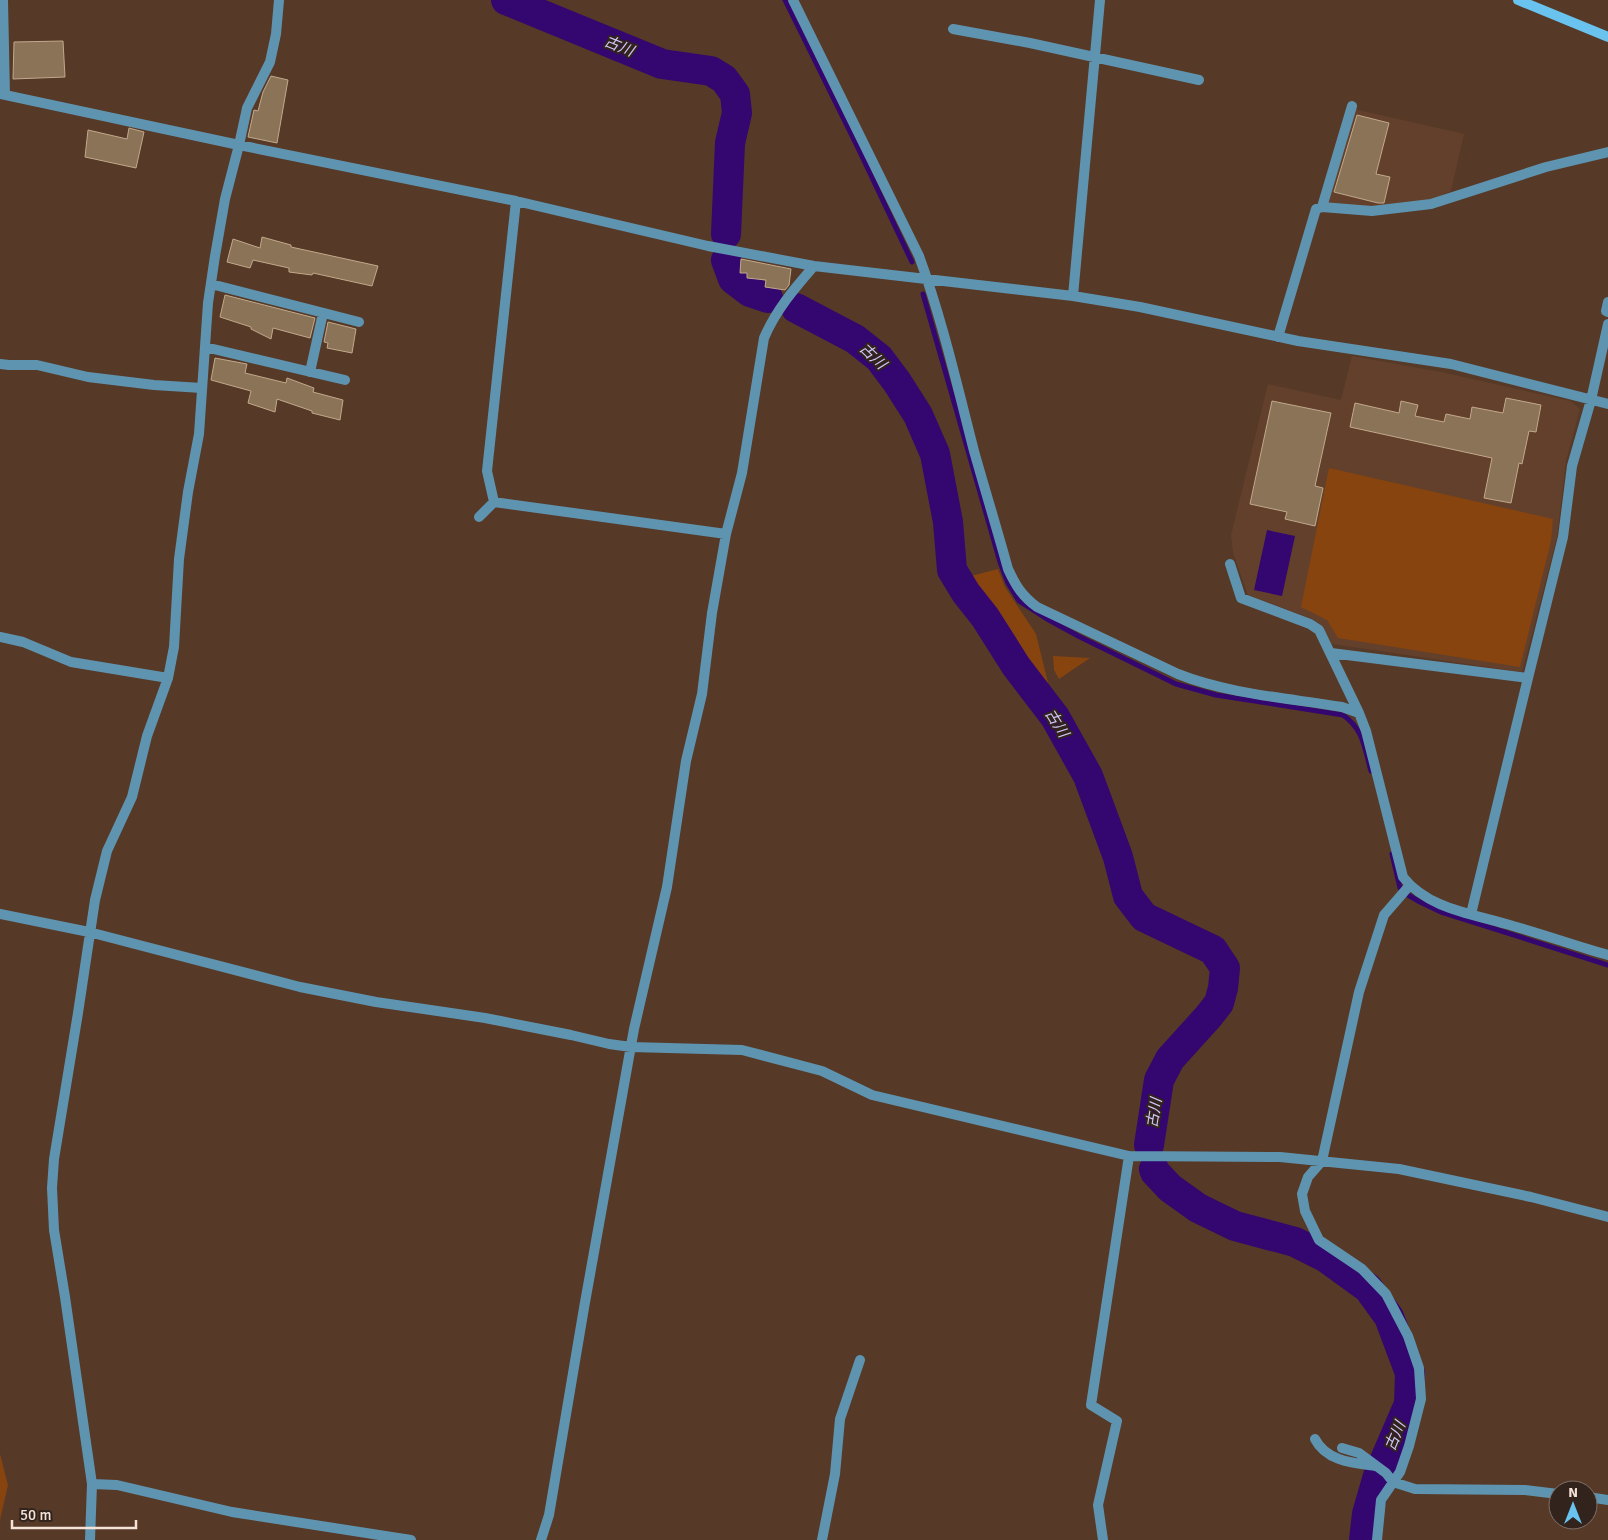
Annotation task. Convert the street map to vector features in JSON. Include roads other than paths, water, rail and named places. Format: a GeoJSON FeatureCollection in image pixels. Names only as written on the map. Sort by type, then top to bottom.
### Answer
{"type":"FeatureCollection","features":[{"type":"Feature","properties":{"kind":"main road"},"geometry":{"type":"LineString","coordinates":[[1518,0],[1608,37]]}},
{"type":"Feature","properties":{"kind":"street"},"geometry":{"type":"LineString","coordinates":[[3,0],[3,94],[239,145],[516,201],[708,246],[814,266],[1073,296],[1140,307],[1278,337],[1451,364],[1608,404]]}},
{"type":"Feature","properties":{"kind":"street"},"geometry":{"type":"LineString","coordinates":[[90,1540],[92,1484],[66,1297],[54,1230],[52,1188],[54,1159],[95,900],[107,851],[132,797],[147,736],[168,678],[174,647],[179,559],[198,434],[211,284],[225,199],[246,108],[270,62],[276,34],[279,0]]}},
{"type":"Feature","properties":{"kind":"street"},"geometry":{"type":"LineString","coordinates":[[793,0],[919,256],[928,280],[1008,568],[1024,598],[1037,607],[1198,682],[1342,707],[1359,714]]}},
{"type":"Feature","properties":{"kind":"street"},"geometry":{"type":"LineString","coordinates":[[1073,296],[1100,0]]}},
{"type":"Feature","properties":{"kind":"street"},"geometry":{"type":"LineString","coordinates":[[952,29],[1030,43],[1199,80]]}},
{"type":"Feature","properties":{"kind":"street"},"geometry":{"type":"LineString","coordinates":[[1322,206],[1352,106]]}},
{"type":"Feature","properties":{"kind":"street"},"geometry":{"type":"LineString","coordinates":[[1278,337],[1316,209],[1322,206],[1372,211],[1431,204],[1546,167],[1608,152]]}},
{"type":"Feature","properties":{"kind":"street"},"geometry":{"type":"LineString","coordinates":[[494,502],[487,471],[516,201]]}},
{"type":"Feature","properties":{"kind":"street"},"geometry":{"type":"LineString","coordinates":[[541,1540],[549,1515],[631,1047],[667,887],[685,770],[702,694],[712,613],[726,534],[742,473],[764,338],[772,318],[788,295],[814,266]]}},
{"type":"Feature","properties":{"kind":"street"},"geometry":{"type":"LineString","coordinates":[[211,284],[359,322]]}},
{"type":"Feature","properties":{"kind":"street"},"geometry":{"type":"LineString","coordinates":[[1608,302],[1606,312],[1608,312]]}},
{"type":"Feature","properties":{"kind":"street"},"geometry":{"type":"LineString","coordinates":[[310,372],[323,313]]}},
{"type":"Feature","properties":{"kind":"street"},"geometry":{"type":"LineString","coordinates":[[1471,914],[1563,537],[1572,466],[1591,400],[1608,324]]}},
{"type":"Feature","properties":{"kind":"street"},"geometry":{"type":"LineString","coordinates":[[205,346],[345,380]]}},
{"type":"Feature","properties":{"kind":"street"},"geometry":{"type":"LineString","coordinates":[[0,364],[9,366],[37,365],[88,377],[144,384],[202,388]]}},
{"type":"Feature","properties":{"kind":"street"},"geometry":{"type":"LineString","coordinates":[[479,517],[494,502]]}},
{"type":"Feature","properties":{"kind":"street"},"geometry":{"type":"LineString","coordinates":[[494,502],[726,534]]}},
{"type":"Feature","properties":{"kind":"street"},"geometry":{"type":"LineString","coordinates":[[1230,564],[1242,598],[1310,624],[1319,630],[1366,731],[1404,877],[1410,885],[1431,901],[1608,955]]}},
{"type":"Feature","properties":{"kind":"street"},"geometry":{"type":"LineString","coordinates":[[0,638],[23,642],[71,662],[168,678]]}},
{"type":"Feature","properties":{"kind":"street"},"geometry":{"type":"LineString","coordinates":[[1331,653],[1528,678]]}},
{"type":"Feature","properties":{"kind":"street"},"geometry":{"type":"LineString","coordinates":[[1377,1540],[1381,1500],[1400,1472],[1421,1399],[1419,1368],[1408,1336],[1386,1294],[1362,1269],[1319,1240],[1305,1211],[1302,1194],[1308,1177],[1322,1161],[1359,992],[1384,915],[1410,885]]}},
{"type":"Feature","properties":{"kind":"street"},"geometry":{"type":"LineString","coordinates":[[0,914],[89,932],[300,987],[376,1002],[486,1018],[608,1044],[631,1047],[742,1050],[822,1070],[872,1095],[1129,1156],[1280,1157],[1399,1169],[1531,1197],[1608,1217]]}},
{"type":"Feature","properties":{"kind":"street"},"geometry":{"type":"LineString","coordinates":[[1102,1540],[1098,1505],[1117,1421],[1091,1405],[1129,1156]]}},
{"type":"Feature","properties":{"kind":"street"},"geometry":{"type":"LineString","coordinates":[[822,1540],[835,1474],[840,1419],[860,1360]]}},
{"type":"Feature","properties":{"kind":"street"},"geometry":{"type":"LineString","coordinates":[[1315,1438],[1319,1447],[1331,1456],[1376,1466]]}},
{"type":"Feature","properties":{"kind":"street"},"geometry":{"type":"LineString","coordinates":[[1342,1448],[1359,1453],[1386,1472],[1393,1482],[1415,1489],[1525,1490],[1548,1493]]}},
{"type":"Feature","properties":{"kind":"street"},"geometry":{"type":"LineString","coordinates":[[92,1484],[117,1485],[232,1512],[412,1540]]}},
{"type":"Feature","properties":{"kind":"waterway","name":"古川"},"geometry":{"type":"LineString","coordinates":[[506,0],[662,64],[711,71],[724,79],[735,94],[737,113],[730,143],[726,234]]}},
{"type":"Feature","properties":{"kind":"waterway"},"geometry":{"type":"LineString","coordinates":[[785,0],[912,262]]}},
{"type":"Feature","properties":{"kind":"waterway","name":"古川"},"geometry":{"type":"LineString","coordinates":[[726,260],[733,279],[750,292],[768,298]]}},
{"type":"Feature","properties":{"kind":"waterway"},"geometry":{"type":"LineString","coordinates":[[923,294],[1000,562],[1008,583],[1019,601],[1080,637],[1176,684],[1216,695],[1343,715],[1359,733],[1365,747],[1371,771]]}},
{"type":"Feature","properties":{"kind":"waterway","name":"古川"},"geometry":{"type":"LineString","coordinates":[[796,308],[855,339],[879,358],[897,382],[918,415],[935,454],[948,522],[952,570],[1016,666],[1055,717],[1088,776],[1118,857],[1128,896],[1144,917],[1213,950],[1225,968],[1219,1003],[1170,1059],[1159,1080],[1149,1145]]}},
{"type":"Feature","properties":{"kind":"waterway"},"geometry":{"type":"LineString","coordinates":[[1392,854],[1400,888]]}},
{"type":"Feature","properties":{"kind":"waterway"},"geometry":{"type":"LineString","coordinates":[[1408,895],[1441,912],[1608,965]]}},
{"type":"Feature","properties":{"kind":"waterway","name":"古川"},"geometry":{"type":"LineString","coordinates":[[1154,1169],[1170,1188],[1198,1208],[1235,1226],[1295,1242],[1325,1257],[1368,1288],[1389,1317],[1410,1373],[1409,1404],[1378,1476],[1367,1514],[1364,1540]]}}]}
